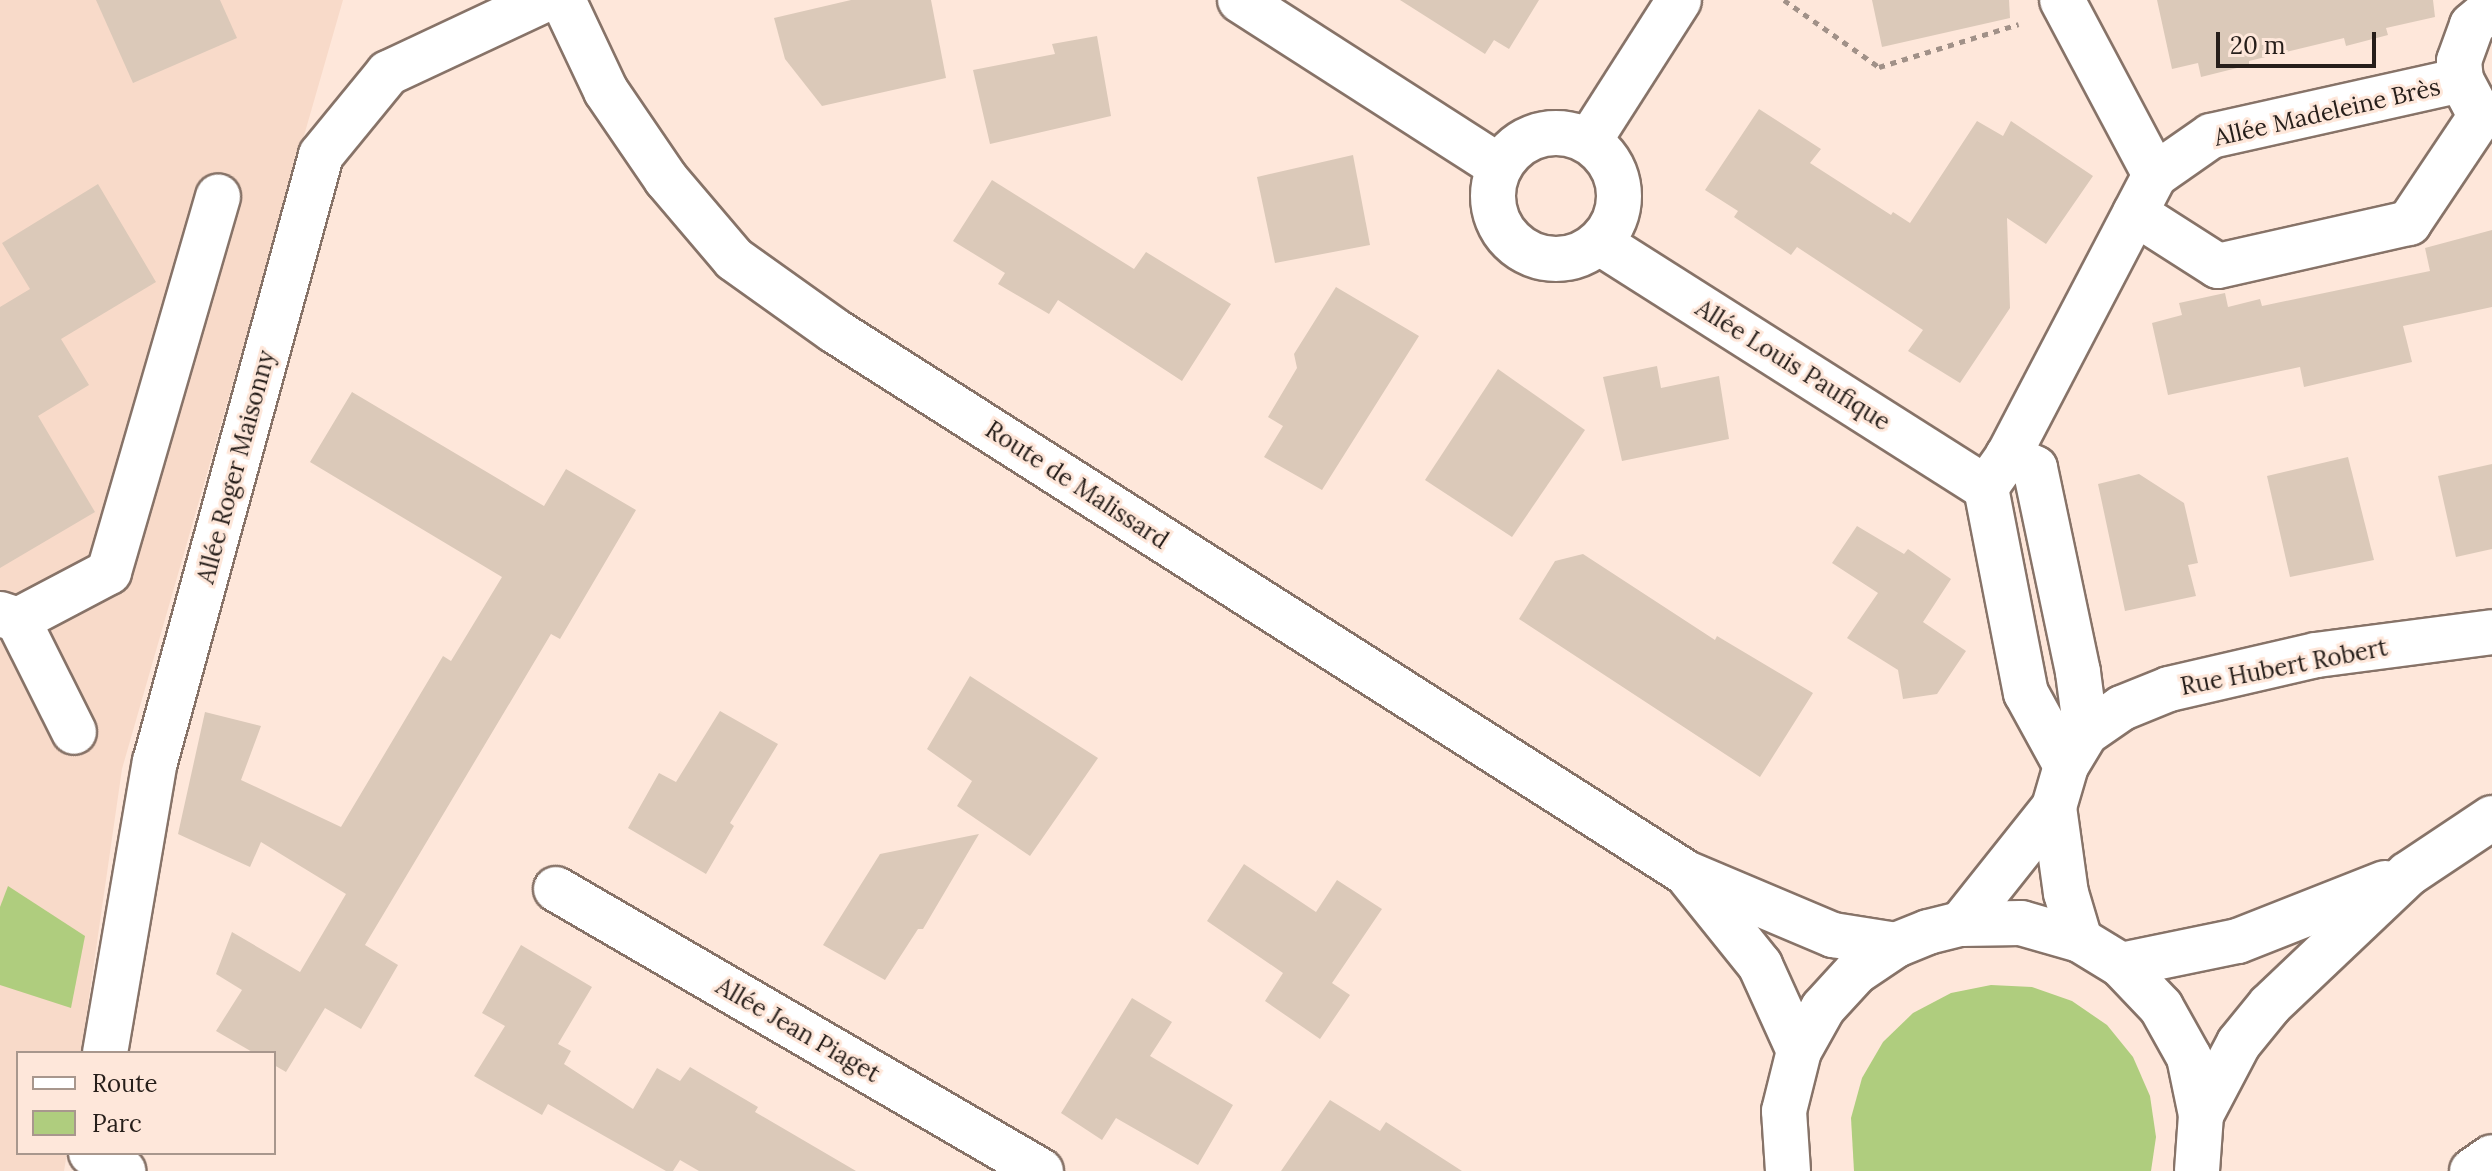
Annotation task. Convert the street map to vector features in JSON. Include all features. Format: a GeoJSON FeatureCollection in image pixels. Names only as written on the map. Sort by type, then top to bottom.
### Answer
{"type":"FeatureCollection","features":[{"type":"Feature","properties":{"kind":"street","name":"Allée Roger Maisonny"},"geometry":{"type":"LineString","coordinates":[[105,1051],[155,762],[321,155],[388,73],[544,0]]}},
{"type":"Feature","properties":{"kind":"street","name":"Route de Malissard"},"geometry":{"type":"LineString","coordinates":[[563,0],[606,91],[666,179],[734,259],[835,331],[1686,873],[1833,935],[1896,945]]}},
{"type":"Feature","properties":{"kind":"street"},"geometry":{"type":"LineString","coordinates":[[1240,0],[1499,166]]}},
{"type":"Feature","properties":{"kind":"street"},"geometry":{"type":"LineString","coordinates":[[1589,141],[1679,0]]}},
{"type":"Feature","properties":{"kind":"street"},"geometry":{"type":"LineString","coordinates":[[2064,5],[2155,175]]}},
{"type":"Feature","properties":{"kind":"street","name":"Allée Madeleine Brès"},"geometry":{"type":"LineString","coordinates":[[1997,472],[2155,175],[2211,136],[2478,105],[2463,42],[2472,25],[2492,8]]}},
{"type":"Feature","properties":{"kind":"street"},"geometry":{"type":"LineString","coordinates":[[2135,213],[2218,266],[2409,223],[2478,105]]}},
{"type":"Feature","properties":{"kind":"street"},"geometry":{"type":"LineString","coordinates":[[1551,131],[1589,141],[1609,159],[1620,198],[1611,227],[1600,243],[1560,260],[1527,253],[1502,230],[1491,197],[1499,166],[1521,141],[1551,131]]}},
{"type":"Feature","properties":{"kind":"street"},"geometry":{"type":"LineString","coordinates":[[74,732],[9,617],[109,572],[218,196]]}},
{"type":"Feature","properties":{"kind":"street","name":"Allée Louis Paufique"},"geometry":{"type":"LineString","coordinates":[[1600,243],[1997,472],[2035,468],[2078,672],[2076,750],[2054,807],[1961,924]]}},
{"type":"Feature","properties":{"kind":"street","name":"Rue Hubert Robert"},"geometry":{"type":"LineString","coordinates":[[2076,750],[2122,708],[2169,689],[2316,655],[2492,632]]}},
{"type":"Feature","properties":{"kind":"street","name":"Allée Louis Paufique"},"geometry":{"type":"LineString","coordinates":[[2054,807],[2066,893],[2080,940]]}},
{"type":"Feature","properties":{"kind":"street"},"geometry":{"type":"LineString","coordinates":[[2201,1115],[2239,1043],[2270,1005],[2408,874],[2492,818]]}},
{"type":"Feature","properties":{"kind":"street","name":"Route de Malissard"},"geometry":{"type":"LineString","coordinates":[[1686,873],[1760,965],[1799,1051]]}},
{"type":"Feature","properties":{"kind":"street"},"geometry":{"type":"LineString","coordinates":[[2121,965],[2238,941],[2408,874]]}},
{"type":"Feature","properties":{"kind":"street","name":"Allée Jean Piaget"},"geometry":{"type":"LineString","coordinates":[[556,889],[1041,1171]]}},
{"type":"Feature","properties":{"kind":"street"},"geometry":{"type":"LineString","coordinates":[[1788,1171],[1784,1111],[1799,1051],[1823,1008],[1856,972],[1896,945],[1961,924],[2021,923],[2080,940],[2121,965],[2161,1007],[2189,1057],[2201,1115],[2201,1168]]}},
{"type":"Feature","properties":{"kind":"street"},"geometry":{"type":"LineString","coordinates":[[94,1155],[123,1171]]}},
{"type":"Feature","properties":{"kind":"street"},"geometry":{"type":"LineString","coordinates":[[2472,1171],[2492,1157]]}},
{"type":"Feature","properties":{"kind":"path"},"geometry":{"type":"LineString","coordinates":[[1784,0],[1879,67],[2064,5]]}},
{"type":"Feature","properties":{"kind":"shaded area"},"geometry":{"type":"Polygon","coordinates":[[[0,0],[343,0],[122,769],[81,1051],[16,1051],[16,1155],[67,1155],[64,1171],[0,1171],[0,0]]]}},
{"type":"Feature","properties":{"kind":"green space"},"geometry":{"type":"Polygon","coordinates":[[[8,886],[85,936],[71,1008],[0,985],[0,907],[8,886]]]}},
{"type":"Feature","properties":{"kind":"green space"},"geometry":{"type":"Polygon","coordinates":[[[1991,985],[2032,987],[2072,1001],[2107,1025],[2133,1057],[2150,1096],[2156,1137],[2151,1171],[1854,1171],[1851,1118],[1862,1078],[1883,1042],[1913,1013],[1951,993],[1991,985]]]}},
{"type":"Feature","properties":{"kind":"building"},"geometry":{"type":"Polygon","coordinates":[[[96,0],[220,0],[237,38],[133,83],[96,0]]]}},
{"type":"Feature","properties":{"kind":"building"},"geometry":{"type":"Polygon","coordinates":[[[851,0],[931,0],[946,78],[822,106],[785,59],[774,18],[851,0]]]}},
{"type":"Feature","properties":{"kind":"building"},"geometry":{"type":"Polygon","coordinates":[[[1400,0],[1539,0],[1509,49],[1494,40],[1485,54],[1400,0]]]}},
{"type":"Feature","properties":{"kind":"building"},"geometry":{"type":"Polygon","coordinates":[[[1872,0],[2009,0],[2010,18],[1882,47],[1872,0]]]}},
{"type":"Feature","properties":{"kind":"building"},"geometry":{"type":"Polygon","coordinates":[[[2157,0],[2433,0],[2435,17],[2386,28],[2388,35],[2346,46],[2344,38],[2249,61],[2249,65],[2201,77],[2198,63],[2172,69],[2157,0]]]}},
{"type":"Feature","properties":{"kind":"building"},"geometry":{"type":"Polygon","coordinates":[[[1097,36],[1111,116],[990,144],[973,70],[1055,54],[1052,44],[1097,36]]]}},
{"type":"Feature","properties":{"kind":"building"},"geometry":{"type":"Polygon","coordinates":[[[1759,109],[1821,149],[1810,163],[1891,215],[1893,212],[1910,223],[1977,121],[2003,136],[2011,121],[2093,176],[2046,244],[2007,218],[2010,308],[1960,383],[1908,351],[1923,330],[1797,247],[1791,255],[1734,217],[1738,211],[1705,190],[1759,109]]]}},
{"type":"Feature","properties":{"kind":"building"},"geometry":{"type":"Polygon","coordinates":[[[1353,155],[1370,245],[1275,263],[1257,177],[1353,155]]]}},
{"type":"Feature","properties":{"kind":"building"},"geometry":{"type":"Polygon","coordinates":[[[992,180],[1134,269],[1146,252],[1231,304],[1182,381],[1058,300],[1049,314],[998,284],[1005,273],[953,241],[992,180]]]}},
{"type":"Feature","properties":{"kind":"building"},"geometry":{"type":"Polygon","coordinates":[[[98,184],[156,282],[61,339],[89,385],[38,416],[95,512],[0,568],[0,307],[30,289],[2,243],[98,184]]]}},
{"type":"Feature","properties":{"kind":"building"},"geometry":{"type":"Polygon","coordinates":[[[2492,230],[2492,307],[2403,326],[2412,362],[2304,387],[2300,367],[2168,395],[2152,323],[2182,315],[2179,303],[2225,293],[2228,307],[2260,299],[2262,306],[2430,271],[2425,248],[2492,230]]]}},
{"type":"Feature","properties":{"kind":"building"},"geometry":{"type":"Polygon","coordinates":[[[1336,287],[1419,336],[1322,490],[1264,457],[1283,426],[1268,417],[1297,368],[1294,354],[1336,287]]]}},
{"type":"Feature","properties":{"kind":"building"},"geometry":{"type":"Polygon","coordinates":[[[1657,366],[1661,388],[1719,376],[1729,439],[1622,461],[1603,377],[1657,366]]]}},
{"type":"Feature","properties":{"kind":"building"},"geometry":{"type":"Polygon","coordinates":[[[1498,369],[1585,430],[1512,537],[1425,480],[1498,369]]]}},
{"type":"Feature","properties":{"kind":"building"},"geometry":{"type":"Polygon","coordinates":[[[352,392],[544,506],[566,469],[636,510],[560,639],[551,634],[365,945],[398,965],[361,1029],[325,1008],[286,1072],[276,1066],[276,1051],[251,1051],[216,1031],[242,990],[216,974],[232,932],[300,972],[346,894],[261,842],[250,867],[178,834],[205,712],[261,726],[241,780],[341,827],[443,656],[451,661],[502,577],[310,462],[352,392]]]}},
{"type":"Feature","properties":{"kind":"building"},"geometry":{"type":"Polygon","coordinates":[[[2348,457],[2374,560],[2290,577],[2267,476],[2348,457]]]}},
{"type":"Feature","properties":{"kind":"building"},"geometry":{"type":"Polygon","coordinates":[[[2492,464],[2492,549],[2456,557],[2438,476],[2492,464]]]}},
{"type":"Feature","properties":{"kind":"building"},"geometry":{"type":"Polygon","coordinates":[[[2139,474],[2184,503],[2198,563],[2188,565],[2196,596],[2125,611],[2098,484],[2139,474]]]}},
{"type":"Feature","properties":{"kind":"building"},"geometry":{"type":"Polygon","coordinates":[[[1857,526],[1904,554],[1908,549],[1951,579],[1923,622],[1966,651],[1937,694],[1903,699],[1898,670],[1847,638],[1878,593],[1832,563],[1857,526]]]}},
{"type":"Feature","properties":{"kind":"building"},"geometry":{"type":"Polygon","coordinates":[[[1583,554],[1715,640],[1717,636],[1813,693],[1760,777],[1519,619],[1555,561],[1583,554]]]}},
{"type":"Feature","properties":{"kind":"building"},"geometry":{"type":"Polygon","coordinates":[[[970,676],[1098,758],[1030,856],[957,806],[972,781],[927,749],[970,676]]]}},
{"type":"Feature","properties":{"kind":"building"},"geometry":{"type":"Polygon","coordinates":[[[720,711],[778,744],[730,823],[734,826],[706,874],[628,828],[659,773],[676,782],[720,711]]]}},
{"type":"Feature","properties":{"kind":"building"},"geometry":{"type":"Polygon","coordinates":[[[979,834],[923,929],[918,929],[885,980],[823,945],[880,854],[979,834]]]}},
{"type":"Feature","properties":{"kind":"building"},"geometry":{"type":"Polygon","coordinates":[[[1244,864],[1316,912],[1337,880],[1382,909],[1332,983],[1350,995],[1320,1039],[1265,1001],[1283,973],[1207,921],[1244,864]]]}},
{"type":"Feature","properties":{"kind":"building"},"geometry":{"type":"Polygon","coordinates":[[[521,945],[592,987],[558,1044],[571,1051],[564,1064],[633,1109],[657,1068],[680,1081],[690,1067],[758,1107],[755,1112],[856,1171],[699,1171],[680,1160],[673,1171],[666,1171],[548,1104],[542,1115],[474,1076],[505,1026],[482,1013],[521,945]]]}},
{"type":"Feature","properties":{"kind":"building"},"geometry":{"type":"Polygon","coordinates":[[[1132,998],[1172,1022],[1150,1056],[1233,1105],[1198,1165],[1116,1118],[1102,1140],[1061,1113],[1132,998]]]}},
{"type":"Feature","properties":{"kind":"building"},"geometry":{"type":"Polygon","coordinates":[[[1330,1100],[1380,1131],[1386,1122],[1462,1171],[1281,1171],[1330,1100]]]}}]}
